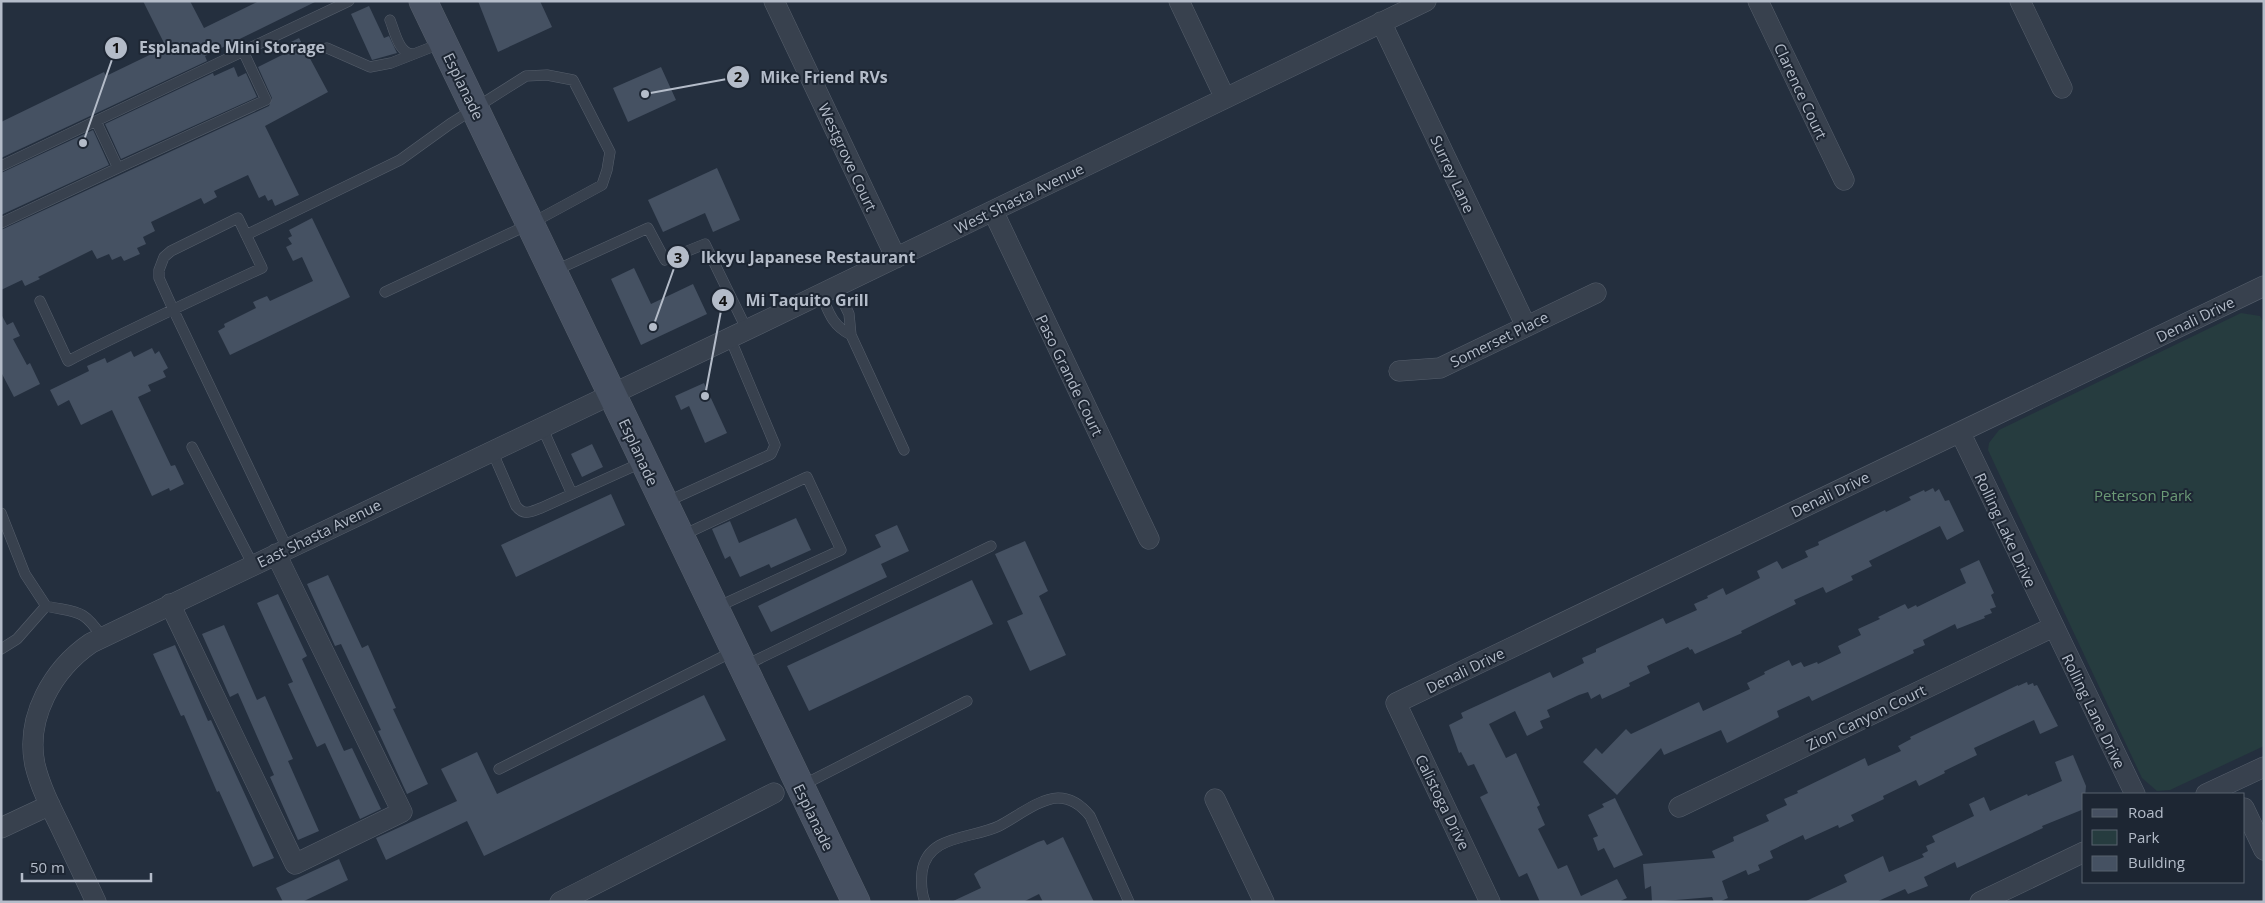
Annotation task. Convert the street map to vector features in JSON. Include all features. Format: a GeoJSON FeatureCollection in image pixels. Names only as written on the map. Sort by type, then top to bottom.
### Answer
{"type":"FeatureCollection","features":[{"type":"Feature","properties":{"kind":"main road","name":"Esplanade"},"geometry":{"type":"LineString","coordinates":[[423,1],[856,902]]}},
{"type":"Feature","properties":{"kind":"street","name":"Westgrove Court"},"geometry":{"type":"LineString","coordinates":[[774,1],[896,258]]}},
{"type":"Feature","properties":{"kind":"street"},"geometry":{"type":"LineString","coordinates":[[1179,1],[1226,98]]}},
{"type":"Feature","properties":{"kind":"street","name":"West Shasta Avenue"},"geometry":{"type":"LineString","coordinates":[[612,394],[1426,1]]}},
{"type":"Feature","properties":{"kind":"street","name":"Clarence Court"},"geometry":{"type":"LineString","coordinates":[[1758,1],[1844,180]]}},
{"type":"Feature","properties":{"kind":"street"},"geometry":{"type":"LineString","coordinates":[[2020,1],[2062,88]]}},
{"type":"Feature","properties":{"kind":"street","name":"Surrey Lane"},"geometry":{"type":"LineString","coordinates":[[1381,22],[1526,326]]}},
{"type":"Feature","properties":{"kind":"street","name":"Paso Grande Court"},"geometry":{"type":"LineString","coordinates":[[992,211],[1149,539]]}},
{"type":"Feature","properties":{"kind":"street","name":"Denali Drive"},"geometry":{"type":"LineString","coordinates":[[1396,703],[2264,286]]}},
{"type":"Feature","properties":{"kind":"street","name":"Somerset Place"},"geometry":{"type":"LineString","coordinates":[[1399,371],[1440,368],[1596,293]]}},
{"type":"Feature","properties":{"kind":"street","name":"East Shasta Avenue"},"geometry":{"type":"LineString","coordinates":[[96,902],[39,779],[33,747],[35,730],[44,696],[66,663],[102,636],[612,394]]}},
{"type":"Feature","properties":{"kind":"street","name":"Rolling Lake Drive"},"geometry":{"type":"LineString","coordinates":[[1960,432],[2053,627]]}},
{"type":"Feature","properties":{"kind":"street"},"geometry":{"type":"LineString","coordinates":[[170,604],[295,864],[402,812],[282,551]]}},
{"type":"Feature","properties":{"kind":"street","name":"Rolling Lane Drive"},"geometry":{"type":"LineString","coordinates":[[2053,627],[2134,793]]}},
{"type":"Feature","properties":{"kind":"street","name":"Zion Canyon Court"},"geometry":{"type":"LineString","coordinates":[[1679,807],[2053,627]]}},
{"type":"Feature","properties":{"kind":"street","name":"Calistoga Drive"},"geometry":{"type":"LineString","coordinates":[[1396,703],[1486,900]]}},
{"type":"Feature","properties":{"kind":"street"},"geometry":{"type":"LineString","coordinates":[[2211,793],[2234,788],[2264,766]]}},
{"type":"Feature","properties":{"kind":"street"},"geometry":{"type":"LineString","coordinates":[[560,902],[774,793]]}},
{"type":"Feature","properties":{"kind":"street"},"geometry":{"type":"LineString","coordinates":[[1215,799],[1264,902]]}},
{"type":"Feature","properties":{"kind":"street"},"geometry":{"type":"LineString","coordinates":[[1,828],[50,805]]}},
{"type":"Feature","properties":{"kind":"street"},"geometry":{"type":"LineString","coordinates":[[2245,810],[2264,850]]}},
{"type":"Feature","properties":{"kind":"street"},"geometry":{"type":"LineString","coordinates":[[1980,902],[2082,853]]}},
{"type":"Feature","properties":{"kind":"lane"},"geometry":{"type":"LineString","coordinates":[[1,166],[349,1]]}},
{"type":"Feature","properties":{"kind":"lane"},"geometry":{"type":"LineString","coordinates":[[390,20],[403,50],[408,54],[414,54]]}},
{"type":"Feature","properties":{"kind":"lane"},"geometry":{"type":"LineString","coordinates":[[327,48],[370,67],[391,63],[443,42]]}},
{"type":"Feature","properties":{"kind":"lane"},"geometry":{"type":"LineString","coordinates":[[1,223],[266,100],[243,51]]}},
{"type":"Feature","properties":{"kind":"lane"},"geometry":{"type":"LineString","coordinates":[[246,234],[400,160],[474,108],[526,76],[547,75],[573,80],[610,152],[602,185],[530,224],[385,292]]}},
{"type":"Feature","properties":{"kind":"lane"},"geometry":{"type":"LineString","coordinates":[[96,121],[118,168]]}},
{"type":"Feature","properties":{"kind":"lane"},"geometry":{"type":"LineString","coordinates":[[40,302],[68,360],[173,309],[262,268],[238,218],[164,256],[159,270],[159,278],[173,309],[282,551]]}},
{"type":"Feature","properties":{"kind":"lane"},"geometry":{"type":"LineString","coordinates":[[552,272],[648,228],[665,260],[705,244],[739,334],[775,445],[771,454],[663,503]]}},
{"type":"Feature","properties":{"kind":"lane"},"geometry":{"type":"LineString","coordinates":[[828,290],[834,322],[839,329],[851,335]]}},
{"type":"Feature","properties":{"kind":"lane"},"geometry":{"type":"LineString","coordinates":[[828,290],[849,314],[851,335],[904,450]]}},
{"type":"Feature","properties":{"kind":"lane"},"geometry":{"type":"LineString","coordinates":[[542,427],[572,494]]}},
{"type":"Feature","properties":{"kind":"lane"},"geometry":{"type":"LineString","coordinates":[[192,447],[253,565]]}},
{"type":"Feature","properties":{"kind":"lane"},"geometry":{"type":"LineString","coordinates":[[492,450],[516,506],[520,511],[526,513],[533,512],[644,462]]}},
{"type":"Feature","properties":{"kind":"lane"},"geometry":{"type":"LineString","coordinates":[[680,536],[807,477],[841,550],[714,608]]}},
{"type":"Feature","properties":{"kind":"lane"},"geometry":{"type":"LineString","coordinates":[[1,513],[25,574],[46,606],[83,614],[91,620],[102,636]]}},
{"type":"Feature","properties":{"kind":"lane"},"geometry":{"type":"LineString","coordinates":[[499,769],[991,546]]}},
{"type":"Feature","properties":{"kind":"lane"},"geometry":{"type":"LineString","coordinates":[[1,649],[17,639],[46,606]]}},
{"type":"Feature","properties":{"kind":"lane"},"geometry":{"type":"LineString","coordinates":[[800,787],[967,701]]}},
{"type":"Feature","properties":{"kind":"lane"},"geometry":{"type":"LineString","coordinates":[[925,902],[921,883],[923,867],[931,852],[939,844],[998,827],[1046,800],[1058,798],[1082,806],[1090,816],[1128,902]]}},
{"type":"Feature","properties":{"kind":"green space","name":"Peterson Park"},"geometry":{"type":"Polygon","coordinates":[[[2241,313],[2260,316],[2264,324],[2264,746],[2170,790],[2157,791],[2142,778],[1988,450],[1989,443],[1999,430],[2241,313]]]}},
{"type":"Feature","properties":{"kind":"building"},"geometry":{"type":"Polygon","coordinates":[[[143,1],[190,1],[204,28],[259,1],[317,1],[205,56],[207,61],[1,158],[1,122],[104,72],[106,76],[166,47],[143,1]]]}},
{"type":"Feature","properties":{"kind":"building"},"geometry":{"type":"Polygon","coordinates":[[[478,1],[540,1],[552,27],[498,52],[478,1]]]}},
{"type":"Feature","properties":{"kind":"building"},"geometry":{"type":"Polygon","coordinates":[[[369,6],[384,38],[389,36],[397,53],[372,60],[351,14],[369,6]]]}},
{"type":"Feature","properties":{"kind":"building"},"geometry":{"type":"Polygon","coordinates":[[[299,38],[328,92],[265,126],[299,195],[275,206],[272,199],[268,201],[265,195],[259,198],[248,175],[214,191],[217,197],[204,204],[201,198],[151,222],[155,231],[143,237],[146,244],[137,248],[140,254],[124,261],[121,256],[112,260],[109,254],[97,259],[92,250],[38,277],[40,279],[25,286],[22,280],[1,290],[1,230],[269,106],[272,98],[258,67],[286,53],[283,46],[299,38]]]}},
{"type":"Feature","properties":{"kind":"building"},"geometry":{"type":"Polygon","coordinates":[[[234,67],[238,77],[246,73],[257,97],[121,159],[105,124],[213,73],[214,76],[234,67]]]}},
{"type":"Feature","properties":{"kind":"building"},"geometry":{"type":"Polygon","coordinates":[[[661,67],[676,100],[628,122],[613,88],[661,67]]]}},
{"type":"Feature","properties":{"kind":"building"},"geometry":{"type":"Polygon","coordinates":[[[93,130],[109,165],[1,215],[1,173],[93,130]]]}},
{"type":"Feature","properties":{"kind":"building"},"geometry":{"type":"Polygon","coordinates":[[[717,168],[740,220],[713,232],[705,213],[663,232],[648,200],[717,168]]]}},
{"type":"Feature","properties":{"kind":"building"},"geometry":{"type":"Polygon","coordinates":[[[312,218],[350,297],[230,355],[218,331],[225,327],[224,324],[256,308],[253,302],[267,296],[270,301],[313,281],[302,257],[293,261],[286,247],[292,244],[288,238],[292,236],[289,230],[312,218]]]}},
{"type":"Feature","properties":{"kind":"building"},"geometry":{"type":"Polygon","coordinates":[[[634,268],[651,304],[693,284],[707,314],[641,345],[611,279],[634,268]]]}},
{"type":"Feature","properties":{"kind":"building"},"geometry":{"type":"Polygon","coordinates":[[[1,314],[7,325],[13,322],[20,336],[13,339],[27,365],[30,363],[40,384],[14,397],[1,372],[1,314]]]}},
{"type":"Feature","properties":{"kind":"building"},"geometry":{"type":"Polygon","coordinates":[[[152,348],[155,354],[159,351],[168,368],[163,371],[166,377],[148,385],[151,391],[138,397],[171,466],[175,465],[184,484],[170,491],[169,488],[152,496],[112,410],[81,425],[69,400],[58,406],[50,390],[89,371],[87,366],[105,358],[107,363],[131,351],[134,357],[152,348]]]}},
{"type":"Feature","properties":{"kind":"building"},"geometry":{"type":"Polygon","coordinates":[[[704,383],[727,433],[705,443],[689,406],[681,410],[675,396],[704,383]]]}},
{"type":"Feature","properties":{"kind":"building"},"geometry":{"type":"Polygon","coordinates":[[[592,444],[603,467],[582,477],[571,454],[592,444]]]}},
{"type":"Feature","properties":{"kind":"building"},"geometry":{"type":"Polygon","coordinates":[[[1933,488],[1935,492],[1939,489],[1945,501],[1949,500],[1964,531],[1947,540],[1940,526],[1869,561],[1872,566],[1851,576],[1853,580],[1826,593],[1823,587],[1794,600],[1796,604],[1741,631],[1742,633],[1695,654],[1688,647],[1647,666],[1650,673],[1629,683],[1630,686],[1602,699],[1600,694],[1591,699],[1588,692],[1547,710],[1550,717],[1540,721],[1543,728],[1527,736],[1515,711],[1489,724],[1506,758],[1516,753],[1540,805],[1537,807],[1545,825],[1538,829],[1558,869],[1567,865],[1581,896],[1617,879],[1627,898],[1618,902],[1540,902],[1527,873],[1519,877],[1480,797],[1488,793],[1474,764],[1468,766],[1461,752],[1459,753],[1449,725],[1463,718],[1461,713],[1550,672],[1553,678],[1584,663],[1582,658],[1596,652],[1596,649],[1663,618],[1666,624],[1697,610],[1694,604],[1708,598],[1707,596],[1723,588],[1726,595],[1760,578],[1757,571],[1777,561],[1782,569],[1808,557],[1805,551],[1819,545],[1818,542],[1885,510],[1886,512],[1911,500],[1909,497],[1933,488]]]}},
{"type":"Feature","properties":{"kind":"building"},"geometry":{"type":"Polygon","coordinates":[[[611,494],[625,525],[516,577],[501,545],[611,494]]]}},
{"type":"Feature","properties":{"kind":"building"},"geometry":{"type":"Polygon","coordinates":[[[796,518],[811,550],[771,568],[769,564],[740,577],[730,556],[725,559],[712,529],[730,521],[739,543],[796,518]]]}},
{"type":"Feature","properties":{"kind":"building"},"geometry":{"type":"Polygon","coordinates":[[[897,525],[909,551],[881,564],[887,577],[771,632],[758,606],[881,547],[875,535],[897,525]]]}},
{"type":"Feature","properties":{"kind":"building"},"geometry":{"type":"Polygon","coordinates":[[[1025,541],[1048,591],[1039,596],[1066,655],[1030,671],[1007,621],[1023,614],[995,554],[1025,541]]]}},
{"type":"Feature","properties":{"kind":"building"},"geometry":{"type":"Polygon","coordinates":[[[1979,560],[1994,593],[1991,595],[1996,607],[1990,609],[1992,613],[1984,616],[1985,618],[1957,629],[1955,624],[1923,640],[1925,645],[1913,650],[1914,653],[1812,701],[1809,696],[1777,711],[1779,717],[1727,743],[1721,730],[1664,755],[1661,748],[1617,795],[1583,762],[1596,748],[1602,754],[1626,729],[1631,734],[1699,702],[1703,711],[1750,689],[1747,683],[1789,660],[1792,666],[1801,662],[1804,667],[1817,662],[1818,664],[1841,653],[1838,646],[1861,635],[1858,629],[1880,619],[1878,617],[1905,604],[1908,609],[1916,605],[1917,607],[1966,583],[1960,569],[1979,560]]]}},
{"type":"Feature","properties":{"kind":"building"},"geometry":{"type":"Polygon","coordinates":[[[328,575],[362,648],[368,645],[396,708],[393,709],[428,784],[407,794],[378,731],[381,730],[341,644],[335,646],[307,584],[328,575]]]}},
{"type":"Feature","properties":{"kind":"building"},"geometry":{"type":"Polygon","coordinates":[[[972,580],[993,624],[809,711],[787,666],[972,580]]]}},
{"type":"Feature","properties":{"kind":"building"},"geometry":{"type":"Polygon","coordinates":[[[278,594],[307,656],[302,659],[344,751],[352,748],[381,809],[360,819],[325,743],[317,747],[288,684],[293,682],[257,603],[278,594]]]}},
{"type":"Feature","properties":{"kind":"building"},"geometry":{"type":"Polygon","coordinates":[[[224,625],[257,700],[265,696],[293,759],[288,761],[319,831],[298,840],[270,777],[274,775],[238,693],[230,697],[202,634],[224,625]]]}},
{"type":"Feature","properties":{"kind":"building"},"geometry":{"type":"Polygon","coordinates":[[[175,645],[208,721],[211,720],[274,858],[253,867],[219,791],[217,792],[184,715],[181,716],[153,654],[175,645]]]}},
{"type":"Feature","properties":{"kind":"building"},"geometry":{"type":"Polygon","coordinates":[[[2027,682],[2028,685],[2033,683],[2034,686],[2037,685],[2058,726],[2040,734],[2034,720],[1974,748],[1977,755],[1944,771],[1945,773],[1919,786],[1916,780],[1883,796],[1884,799],[1851,815],[1854,821],[1839,828],[1838,825],[1805,840],[1803,835],[1770,851],[1773,858],[1758,865],[1760,870],[1748,875],[1746,870],[1722,881],[1728,898],[1719,902],[1714,902],[1712,897],[1652,902],[1651,886],[1645,889],[1643,864],[1715,858],[1712,851],[1734,841],[1733,837],[1769,821],[1766,815],[1787,805],[1784,799],[1798,793],[1797,791],[1865,758],[1868,766],[1901,751],[1898,746],[1911,739],[1910,737],[2027,682]]]}},
{"type":"Feature","properties":{"kind":"building"},"geometry":{"type":"Polygon","coordinates":[[[704,695],[726,740],[484,856],[467,821],[386,860],[376,838],[457,801],[441,769],[477,752],[497,794],[704,695]]]}},
{"type":"Feature","properties":{"kind":"building"},"geometry":{"type":"Polygon","coordinates":[[[2073,755],[2086,786],[2085,793],[2082,793],[2082,810],[2042,826],[2043,828],[1957,868],[1955,862],[1924,877],[1928,886],[1908,894],[1905,889],[1876,902],[1804,902],[1847,882],[1844,875],[1883,856],[1889,872],[1924,857],[1922,854],[1928,851],[1926,846],[1935,842],[1932,836],[1974,816],[1969,804],[1984,797],[1990,811],[2062,781],[2055,762],[2073,755]]]}},
{"type":"Feature","properties":{"kind":"building"},"geometry":{"type":"Polygon","coordinates":[[[1615,798],[1643,855],[1614,868],[1604,848],[1598,851],[1593,838],[1598,836],[1588,815],[1604,807],[1602,804],[1615,798]]]}},
{"type":"Feature","properties":{"kind":"building"},"geometry":{"type":"Polygon","coordinates":[[[1063,837],[1094,902],[1043,902],[1039,894],[1023,902],[951,902],[981,888],[974,874],[979,870],[1038,842],[1044,840],[1047,845],[1063,837]]]}},
{"type":"Feature","properties":{"kind":"building"},"geometry":{"type":"Polygon","coordinates":[[[339,859],[348,880],[302,902],[283,902],[276,888],[339,859]]]}},
{"type":"Feature","properties":{"kind":"place","name":"Mike Friend RVs"},"geometry":{"type":"Point","coordinates":[645,94]}},
{"type":"Feature","properties":{"kind":"place","name":"Esplanade Mini Storage"},"geometry":{"type":"Point","coordinates":[83,143]}},
{"type":"Feature","properties":{"kind":"place","name":"Ikkyu Japanese Restaurant"},"geometry":{"type":"Point","coordinates":[653,327]}},
{"type":"Feature","properties":{"kind":"place","name":"Mi Taquito Grill"},"geometry":{"type":"Point","coordinates":[705,396]}}]}
